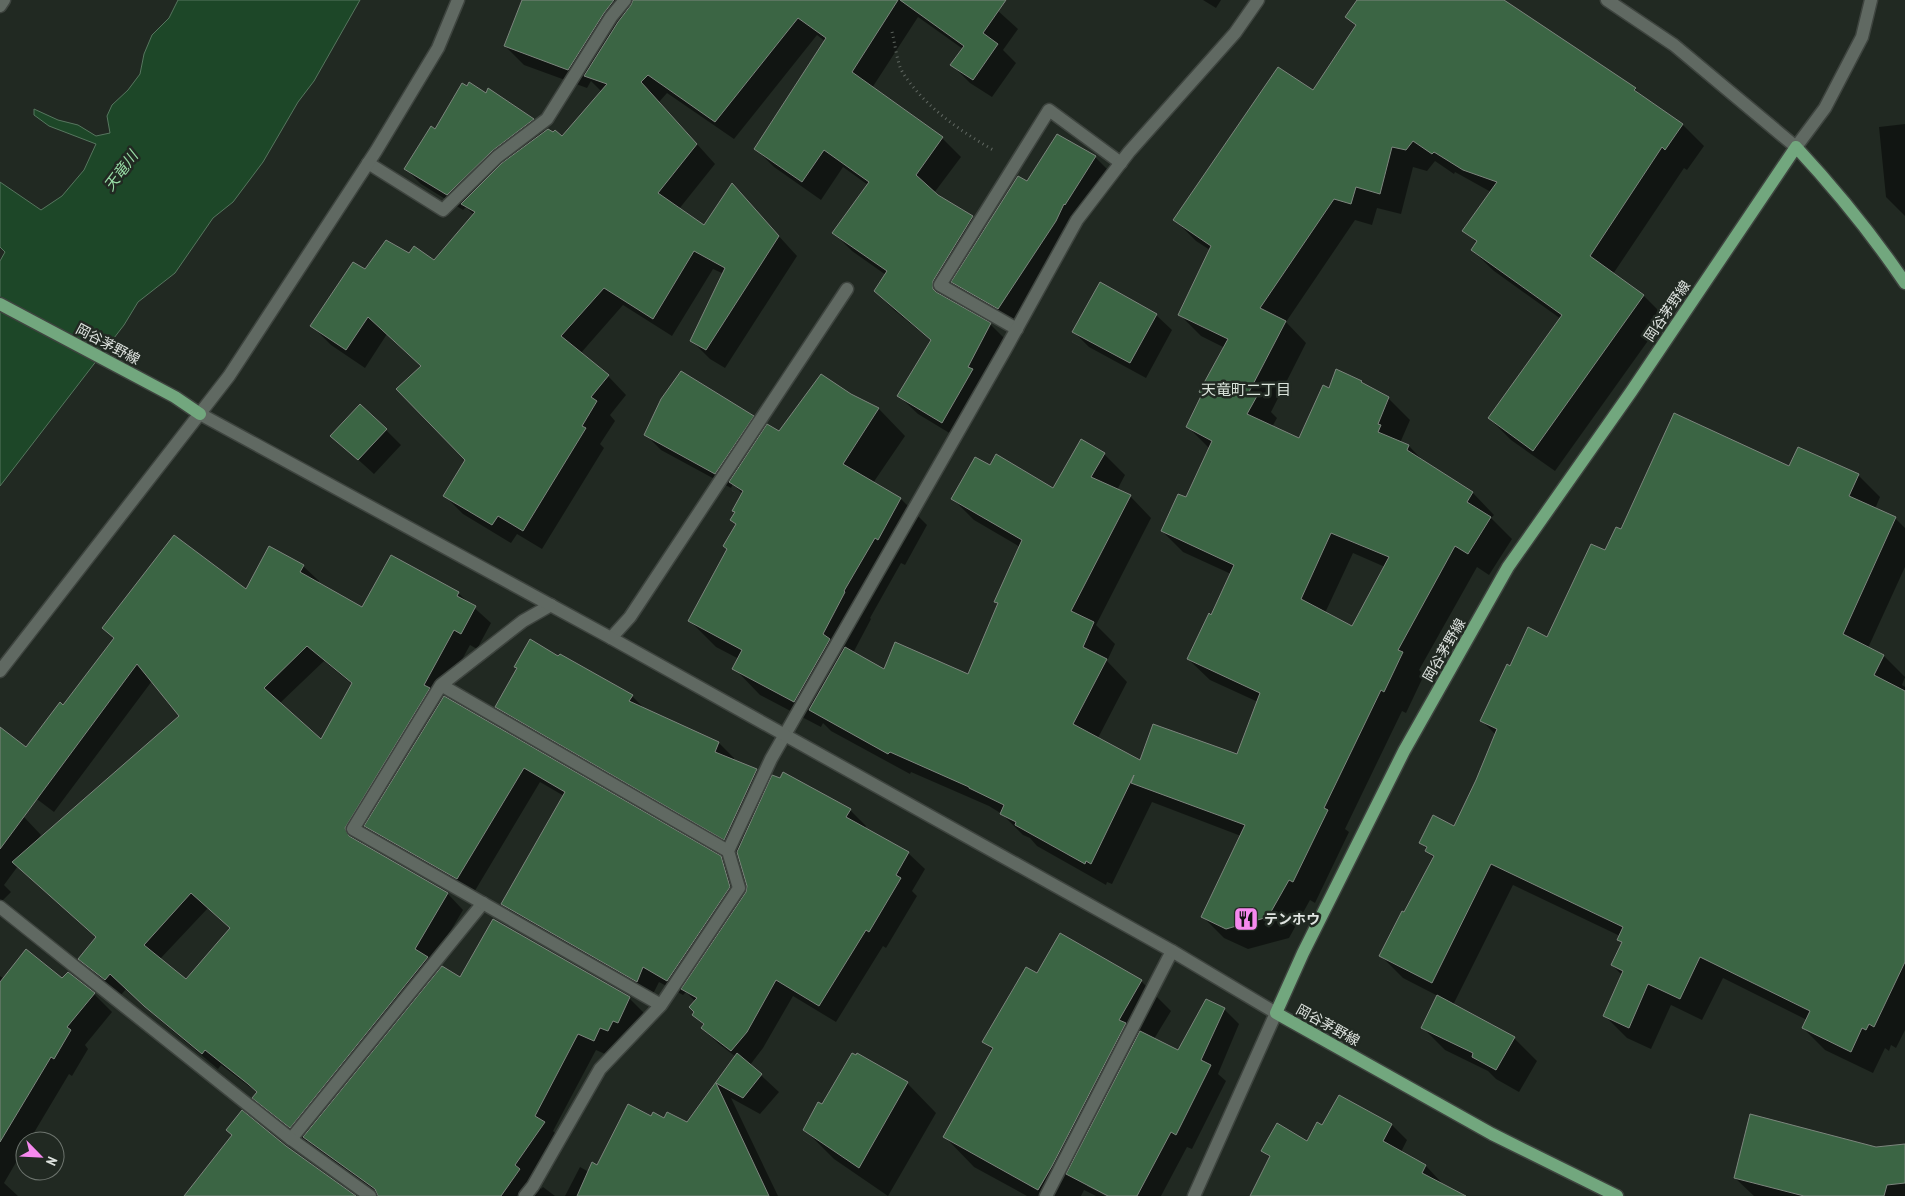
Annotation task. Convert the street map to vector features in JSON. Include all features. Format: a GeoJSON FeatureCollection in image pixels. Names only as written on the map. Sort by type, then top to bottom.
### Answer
{"type":"FeatureCollection","features":[{"type":"Feature","properties":{"kind":"main road"},"geometry":{"type":"LineString","coordinates":[[1796,147],[1835,189],[1879,244],[1905,282]]}},
{"type":"Feature","properties":{"kind":"main road","name":"岡谷茅野線"},"geometry":{"type":"LineString","coordinates":[[1618,1196],[1492,1134],[1276,1013],[1303,953],[1404,751],[1508,567],[1631,392],[1796,147]]}},
{"type":"Feature","properties":{"kind":"main road","name":"岡谷茅野線"},"geometry":{"type":"LineString","coordinates":[[0,304],[175,397],[200,414]]}},
{"type":"Feature","properties":{"kind":"street"},"geometry":{"type":"LineString","coordinates":[[0,6],[4,0]]}},
{"type":"Feature","properties":{"kind":"street"},"geometry":{"type":"LineString","coordinates":[[0,672],[229,376],[368,162],[438,48],[458,0]]}},
{"type":"Feature","properties":{"kind":"street"},"geometry":{"type":"LineString","coordinates":[[368,162],[443,210],[497,157],[547,119],[612,17],[625,0]]}},
{"type":"Feature","properties":{"kind":"street"},"geometry":{"type":"LineString","coordinates":[[524,1196],[532,1186],[600,1069],[661,1005],[738,888],[728,851],[772,759],[1077,220],[1121,163],[1235,34],[1258,0]]}},
{"type":"Feature","properties":{"kind":"street"},"geometry":{"type":"LineString","coordinates":[[1607,0],[1674,44],[1796,147],[1825,108],[1862,36],[1871,0]]}},
{"type":"Feature","properties":{"kind":"street"},"geometry":{"type":"LineString","coordinates":[[1017,329],[940,285],[1049,110],[1121,163]]}},
{"type":"Feature","properties":{"kind":"street"},"geometry":{"type":"LineString","coordinates":[[612,638],[630,618],[846,289]]}},
{"type":"Feature","properties":{"kind":"street"},"geometry":{"type":"LineString","coordinates":[[200,414],[612,638],[1172,951],[1276,1013],[1194,1196]]}},
{"type":"Feature","properties":{"kind":"street"},"geometry":{"type":"LineString","coordinates":[[551,605],[523,621],[441,685],[353,828],[661,1005]]}},
{"type":"Feature","properties":{"kind":"street"},"geometry":{"type":"LineString","coordinates":[[441,685],[728,851]]}},
{"type":"Feature","properties":{"kind":"street"},"geometry":{"type":"LineString","coordinates":[[291,1139],[483,903]]}},
{"type":"Feature","properties":{"kind":"street"},"geometry":{"type":"LineString","coordinates":[[0,907],[291,1139],[370,1196]]}},
{"type":"Feature","properties":{"kind":"street"},"geometry":{"type":"LineString","coordinates":[[1046,1196],[1172,951]]}},
{"type":"Feature","properties":{"kind":"path"},"geometry":{"type":"LineString","coordinates":[[892,32],[902,72],[934,110],[979,142],[1016,164]]}},
{"type":"Feature","properties":{"kind":"water","name":"天竜川"},"geometry":{"type":"Polygon","coordinates":[[[178,0],[360,0],[314,81],[298,102],[263,162],[233,202],[213,218],[175,273],[138,302],[124,325],[0,486],[0,261],[5,252],[0,247],[0,182],[41,210],[62,196],[84,170],[96,144],[49,126],[34,115],[34,109],[58,120],[78,125],[96,136],[110,133],[107,116],[112,105],[128,90],[140,74],[144,54],[152,35],[169,18],[178,0]]]}},
{"type":"Feature","properties":{"kind":"building"},"geometry":{"type":"Polygon","coordinates":[[[522,0],[614,0],[568,70],[504,46],[522,0]]]}},
{"type":"Feature","properties":{"kind":"building"},"geometry":{"type":"Polygon","coordinates":[[[633,0],[898,0],[852,72],[943,137],[916,175],[938,195],[973,216],[933,281],[933,289],[991,323],[968,367],[973,369],[942,423],[897,396],[931,340],[874,291],[887,271],[832,233],[869,182],[824,150],[802,182],[754,149],[826,38],[798,18],[715,122],[648,75],[641,82],[697,144],[658,193],[704,225],[732,183],[779,236],[706,350],[690,341],[725,268],[694,251],[653,319],[604,288],[561,336],[609,375],[591,397],[597,401],[582,426],[586,428],[523,531],[498,516],[492,525],[443,496],[465,460],[396,389],[421,366],[368,317],[346,350],[310,326],[353,262],[365,269],[386,240],[409,253],[414,246],[434,260],[475,212],[461,204],[502,163],[548,129],[553,132],[555,130],[562,136],[607,84],[584,76],[633,0]]]}},
{"type":"Feature","properties":{"kind":"building"},"geometry":{"type":"Polygon","coordinates":[[[900,0],[1006,0],[983,33],[998,44],[973,80],[950,65],[964,46],[900,0]]]}},
{"type":"Feature","properties":{"kind":"building"},"geometry":{"type":"Polygon","coordinates":[[[1357,0],[1504,0],[1636,88],[1634,90],[1683,124],[1665,150],[1662,147],[1590,256],[1644,295],[1533,451],[1488,418],[1562,315],[1471,250],[1477,241],[1462,231],[1497,182],[1463,170],[1434,152],[1432,154],[1413,141],[1406,150],[1392,147],[1380,194],[1356,187],[1351,204],[1334,199],[1260,308],[1286,321],[1249,392],[1257,396],[1247,414],[1299,438],[1323,385],[1329,388],[1336,369],[1362,381],[1389,397],[1378,424],[1381,425],[1378,432],[1409,445],[1407,450],[1473,492],[1467,502],[1491,517],[1468,554],[1455,546],[1398,650],[1403,652],[1384,692],[1381,690],[1324,808],[1328,810],[1293,882],[1289,880],[1268,917],[1226,929],[1201,917],[1245,825],[1131,783],[1134,775],[1091,864],[1086,861],[1085,864],[1015,825],[1016,822],[1000,814],[1004,805],[969,787],[890,752],[888,754],[809,710],[845,647],[884,669],[895,642],[968,674],[998,603],[994,602],[1022,540],[951,499],[975,457],[990,465],[996,454],[1053,488],[1081,439],[1105,453],[1091,477],[1131,495],[1071,611],[1094,622],[1083,647],[1107,659],[1073,724],[1140,760],[1153,724],[1237,754],[1260,693],[1187,659],[1209,613],[1211,615],[1234,565],[1161,531],[1178,494],[1186,497],[1212,441],[1186,427],[1202,394],[1199,392],[1228,339],[1178,315],[1211,246],[1173,220],[1278,67],[1313,90],[1356,25],[1345,17],[1357,0]],[[1331,533],[1301,599],[1352,626],[1389,557],[1331,533]]]}},
{"type":"Feature","properties":{"kind":"building"},"geometry":{"type":"Polygon","coordinates":[[[469,82],[486,93],[488,88],[534,119],[492,151],[447,195],[404,169],[431,126],[435,129],[462,83],[467,86],[469,82]]]}},
{"type":"Feature","properties":{"kind":"building"},"geometry":{"type":"Polygon","coordinates":[[[1057,134],[1096,156],[998,309],[951,282],[1018,176],[1027,181],[1057,134]]]}},
{"type":"Feature","properties":{"kind":"building"},"geometry":{"type":"Polygon","coordinates":[[[1100,282],[1157,314],[1130,363],[1072,332],[1100,282]]]}},
{"type":"Feature","properties":{"kind":"building"},"geometry":{"type":"Polygon","coordinates":[[[681,371],[754,416],[715,474],[644,435],[661,399],[681,371]]]}},
{"type":"Feature","properties":{"kind":"building"},"geometry":{"type":"Polygon","coordinates":[[[821,374],[851,394],[879,408],[843,464],[901,498],[878,540],[875,538],[844,591],[823,634],[830,639],[794,702],[732,669],[742,650],[688,621],[727,549],[723,546],[736,524],[730,520],[735,512],[732,511],[743,491],[729,482],[767,424],[779,431],[821,374]]]}},
{"type":"Feature","properties":{"kind":"building"},"geometry":{"type":"Polygon","coordinates":[[[360,404],[387,429],[358,460],[330,436],[360,404]]]}},
{"type":"Feature","properties":{"kind":"building"},"geometry":{"type":"Polygon","coordinates":[[[1674,413],[1789,466],[1798,447],[1859,474],[1849,496],[1896,517],[1843,634],[1884,655],[1874,675],[1905,691],[1905,962],[1874,1027],[1869,1024],[1866,1030],[1862,1028],[1851,1052],[1802,1028],[1810,1011],[1700,957],[1680,999],[1648,984],[1629,1028],[1603,1016],[1623,971],[1611,965],[1622,942],[1617,940],[1623,927],[1491,864],[1432,983],[1379,956],[1402,911],[1404,912],[1434,856],[1425,851],[1427,847],[1419,843],[1433,815],[1454,826],[1476,780],[1497,729],[1480,721],[1507,664],[1510,666],[1528,627],[1547,637],[1591,544],[1605,550],[1616,527],[1621,529],[1674,413]]]}},
{"type":"Feature","properties":{"kind":"building"},"geometry":{"type":"Polygon","coordinates":[[[174,535],[246,589],[269,546],[304,565],[300,572],[362,607],[391,555],[459,592],[457,596],[476,606],[461,634],[454,630],[424,685],[430,688],[345,828],[349,836],[448,893],[415,949],[428,957],[290,1128],[252,1098],[257,1092],[248,1084],[205,1050],[202,1054],[144,1006],[110,974],[105,980],[78,959],[96,937],[12,862],[179,716],[137,664],[0,849],[0,727],[26,747],[60,702],[63,705],[114,638],[102,628],[174,535]],[[307,646],[264,688],[321,739],[352,683],[307,646]],[[191,893],[144,945],[186,979],[230,928],[191,893]]]}},
{"type":"Feature","properties":{"kind":"building"},"geometry":{"type":"Polygon","coordinates":[[[530,639],[558,656],[560,654],[633,695],[629,701],[719,742],[715,752],[757,769],[724,840],[495,707],[517,668],[514,667],[530,639]]]}},
{"type":"Feature","properties":{"kind":"building"},"geometry":{"type":"Polygon","coordinates":[[[444,696],[721,856],[730,887],[667,981],[643,967],[637,982],[501,904],[565,792],[524,768],[457,879],[364,826],[444,696]]]}},
{"type":"Feature","properties":{"kind":"building"},"geometry":{"type":"Polygon","coordinates":[[[783,772],[851,809],[846,817],[909,852],[896,875],[901,878],[869,932],[866,930],[819,1006],[776,980],[747,1032],[731,1051],[701,1028],[704,1024],[692,1015],[694,1012],[689,1007],[697,998],[681,989],[746,892],[747,886],[737,852],[772,775],[780,778],[783,772]]]}},
{"type":"Feature","properties":{"kind":"building"},"geometry":{"type":"Polygon","coordinates":[[[493,919],[630,997],[618,1023],[613,1021],[608,1031],[600,1028],[594,1041],[578,1034],[535,1116],[545,1122],[515,1165],[520,1169],[501,1196],[378,1196],[375,1189],[303,1137],[442,966],[460,977],[493,919]]]}},
{"type":"Feature","properties":{"kind":"building"},"geometry":{"type":"Polygon","coordinates":[[[1060,933],[1142,980],[1119,1020],[1126,1023],[1038,1190],[943,1137],[993,1048],[982,1042],[1026,967],[1037,973],[1060,933]]]}},
{"type":"Feature","properties":{"kind":"building"},"geometry":{"type":"Polygon","coordinates":[[[26,949],[62,978],[68,972],[95,993],[67,1027],[71,1030],[54,1059],[51,1057],[0,1142],[0,982],[26,949]]]}},
{"type":"Feature","properties":{"kind":"building"},"geometry":{"type":"Polygon","coordinates":[[[1437,995],[1515,1037],[1496,1070],[1472,1057],[1473,1053],[1421,1028],[1437,995]]]}},
{"type":"Feature","properties":{"kind":"building"},"geometry":{"type":"Polygon","coordinates":[[[1206,999],[1225,1008],[1201,1060],[1211,1065],[1176,1135],[1171,1132],[1137,1196],[1108,1196],[1066,1174],[1140,1031],[1178,1050],[1206,999]]]}},
{"type":"Feature","properties":{"kind":"building"},"geometry":{"type":"Polygon","coordinates":[[[737,1053],[762,1074],[743,1098],[716,1083],[769,1196],[577,1196],[592,1162],[597,1165],[628,1104],[651,1116],[653,1112],[664,1118],[667,1112],[687,1122],[737,1053]]]}},
{"type":"Feature","properties":{"kind":"building"},"geometry":{"type":"Polygon","coordinates":[[[852,1053],[856,1055],[857,1053],[908,1082],[859,1168],[803,1130],[818,1102],[822,1104],[852,1053]]]}},
{"type":"Feature","properties":{"kind":"building"},"geometry":{"type":"Polygon","coordinates":[[[1339,1095],[1392,1124],[1383,1141],[1426,1165],[1422,1173],[1466,1196],[1250,1196],[1270,1156],[1261,1151],[1277,1123],[1307,1141],[1317,1122],[1322,1125],[1339,1095]]]}},
{"type":"Feature","properties":{"kind":"building"},"geometry":{"type":"Polygon","coordinates":[[[242,1110],[286,1146],[356,1196],[184,1196],[232,1135],[226,1130],[242,1110]]]}},
{"type":"Feature","properties":{"kind":"building"},"geometry":{"type":"Polygon","coordinates":[[[1750,1114],[1876,1147],[1905,1144],[1905,1183],[1887,1185],[1884,1196],[1804,1196],[1734,1178],[1750,1114]]]}},
{"type":"Feature","properties":{"kind":"place","name":"テンホウ"},"geometry":{"type":"Point","coordinates":[1246,919]}},
{"type":"Feature","properties":{"kind":"district","name":"天竜町二丁目"},"geometry":{"type":"Point","coordinates":[1246,390]}}]}
